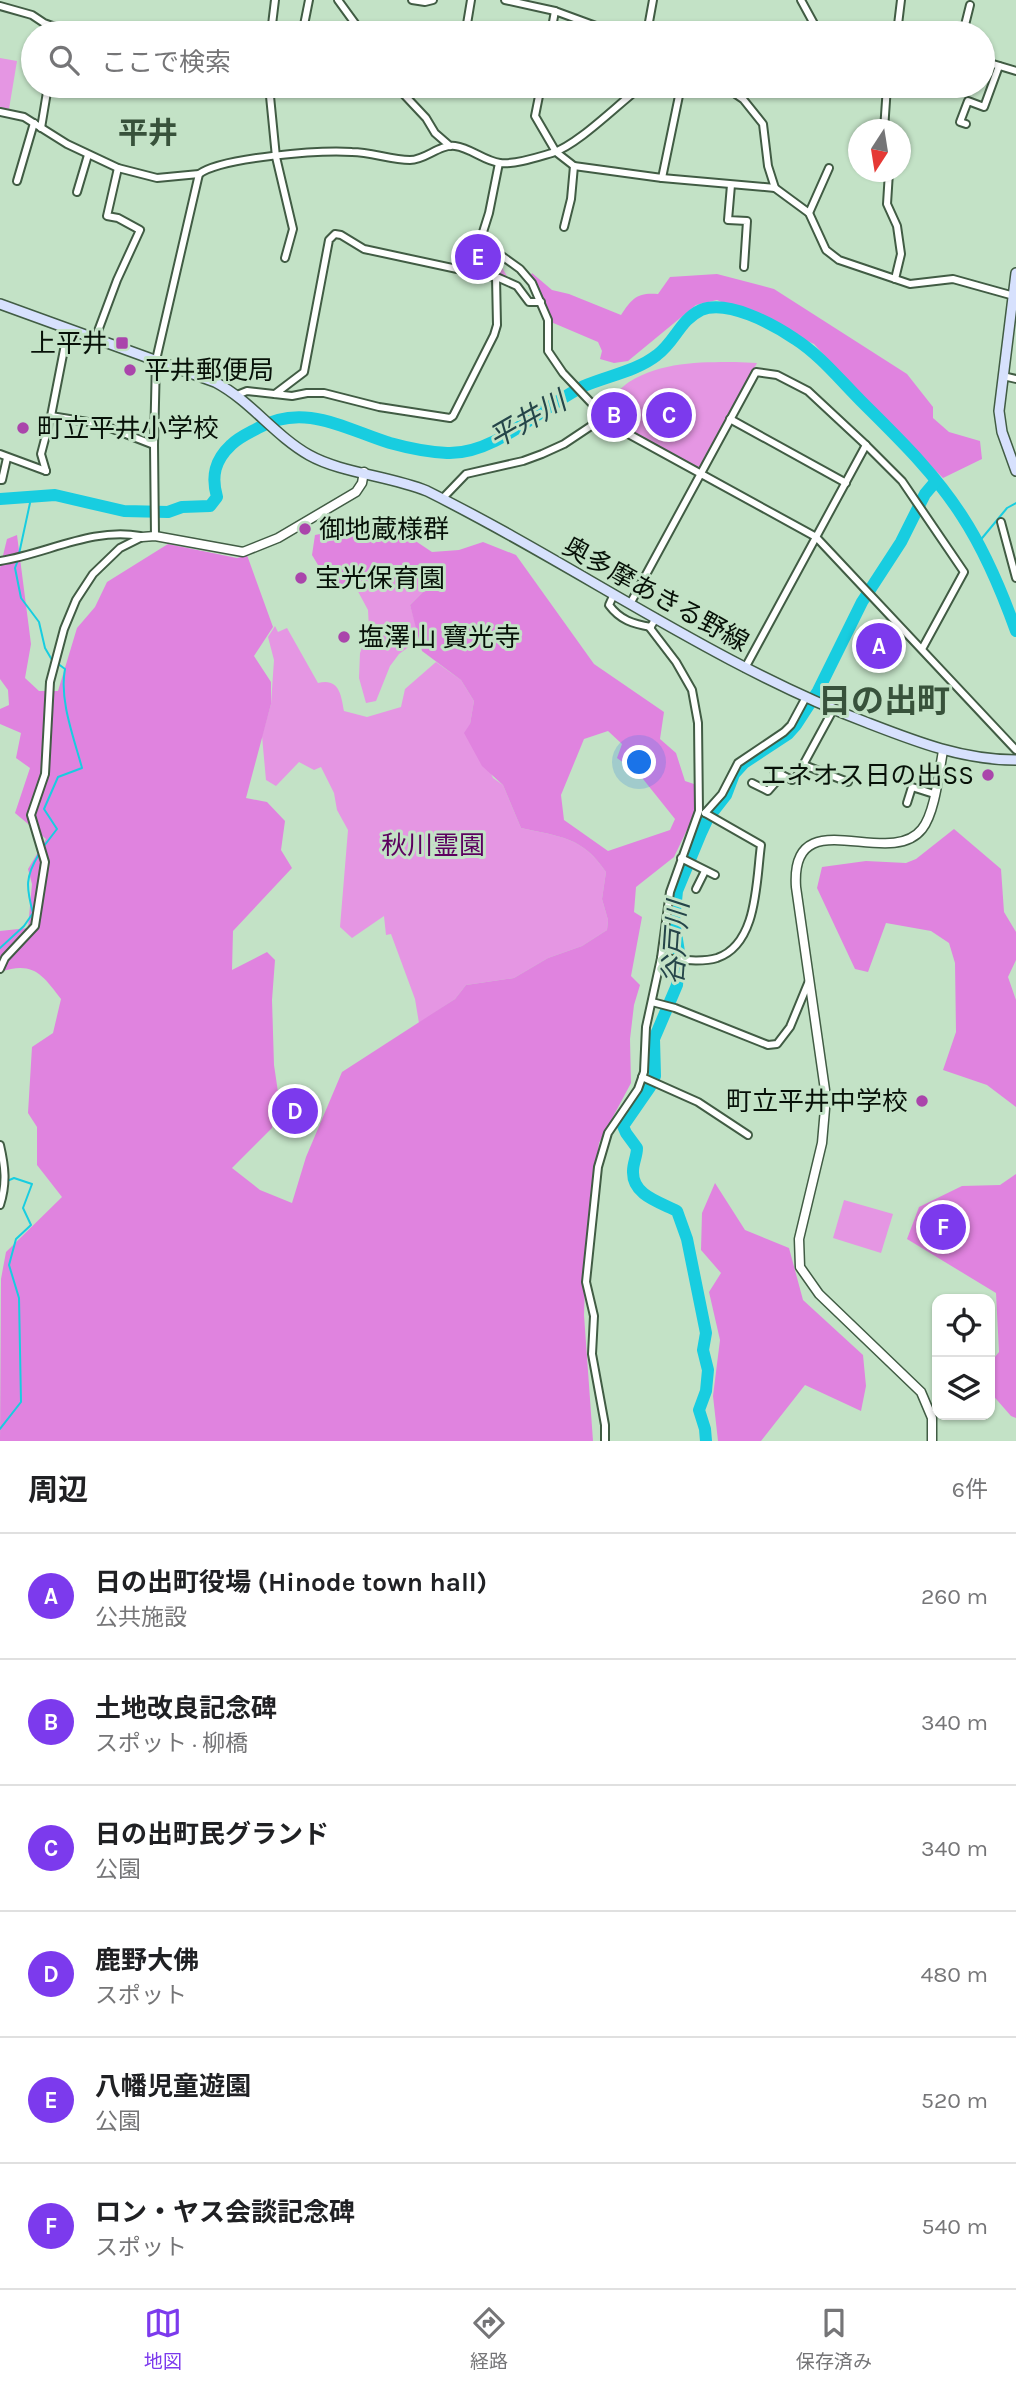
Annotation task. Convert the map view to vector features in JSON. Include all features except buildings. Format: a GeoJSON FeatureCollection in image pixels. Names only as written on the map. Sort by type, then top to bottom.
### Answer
{"type":"FeatureCollection","features":[{"type":"Feature","properties":{"kind":"main road"},"geometry":{"type":"LineString","coordinates":[[1016,273],[999,423],[1016,471]]}},
{"type":"Feature","properties":{"kind":"main road"},"geometry":{"type":"LineString","coordinates":[[0,304],[202,376],[237,395]]}},
{"type":"Feature","properties":{"kind":"main road","name":"奥多摩あきる野線"},"geometry":{"type":"LineString","coordinates":[[237,395],[312,457],[336,466],[410,484],[442,499],[805,699],[943,751],[974,758],[1016,760]]}},
{"type":"Feature","properties":{"kind":"street"},"geometry":{"type":"LineString","coordinates":[[272,21],[275,0]]}},
{"type":"Feature","properties":{"kind":"street"},"geometry":{"type":"LineString","coordinates":[[305,21],[309,0]]}},
{"type":"Feature","properties":{"kind":"street"},"geometry":{"type":"LineString","coordinates":[[338,0],[353,21]]}},
{"type":"Feature","properties":{"kind":"street"},"geometry":{"type":"LineString","coordinates":[[412,0],[433,0]]}},
{"type":"Feature","properties":{"kind":"street"},"geometry":{"type":"LineString","coordinates":[[468,21],[471,0]]}},
{"type":"Feature","properties":{"kind":"street"},"geometry":{"type":"LineString","coordinates":[[505,0],[555,11],[582,21]]}},
{"type":"Feature","properties":{"kind":"street"},"geometry":{"type":"LineString","coordinates":[[649,21],[653,0]]}},
{"type":"Feature","properties":{"kind":"street"},"geometry":{"type":"LineString","coordinates":[[801,0],[813,21]]}},
{"type":"Feature","properties":{"kind":"street"},"geometry":{"type":"LineString","coordinates":[[898,21],[901,0]]}},
{"type":"Feature","properties":{"kind":"street"},"geometry":{"type":"LineString","coordinates":[[966,21],[970,5]]}},
{"type":"Feature","properties":{"kind":"street"},"geometry":{"type":"LineString","coordinates":[[0,6],[32,15],[41,21]]}},
{"type":"Feature","properties":{"kind":"street"},"geometry":{"type":"LineString","coordinates":[[553,21],[555,11]]}},
{"type":"Feature","properties":{"kind":"street"},"geometry":{"type":"LineString","coordinates":[[995,65],[1016,71]]}},
{"type":"Feature","properties":{"kind":"street"},"geometry":{"type":"LineString","coordinates":[[995,77],[999,66]]}},
{"type":"Feature","properties":{"kind":"street"},"geometry":{"type":"LineString","coordinates":[[41,128],[46,98]]}},
{"type":"Feature","properties":{"kind":"street"},"geometry":{"type":"LineString","coordinates":[[270,98],[276,157],[293,229],[285,258]]}},
{"type":"Feature","properties":{"kind":"street"},"geometry":{"type":"LineString","coordinates":[[407,98],[426,118],[435,133],[450,146]]}},
{"type":"Feature","properties":{"kind":"street"},"geometry":{"type":"LineString","coordinates":[[539,98],[535,116],[555,152],[574,166],[662,178],[775,188],[809,213],[819,237],[830,254],[839,260],[916,284],[953,279],[1014,296]]}},
{"type":"Feature","properties":{"kind":"street"},"geometry":{"type":"LineString","coordinates":[[155,536],[153,492],[156,360],[200,174],[205,169],[230,162],[350,151],[412,160],[450,146],[499,163],[555,152],[590,129],[627,98]]}},
{"type":"Feature","properties":{"kind":"street"},"geometry":{"type":"LineString","coordinates":[[662,178],[679,98]]}},
{"type":"Feature","properties":{"kind":"street"},"geometry":{"type":"LineString","coordinates":[[742,98],[763,124],[768,166],[775,188]]}},
{"type":"Feature","properties":{"kind":"street"},"geometry":{"type":"LineString","coordinates":[[885,119],[886,98]]}},
{"type":"Feature","properties":{"kind":"street"},"geometry":{"type":"LineString","coordinates":[[966,124],[960,122],[968,101],[984,107],[987,98]]}},
{"type":"Feature","properties":{"kind":"street"},"geometry":{"type":"LineString","coordinates":[[0,112],[24,117],[88,155],[118,168],[157,178],[200,174]]}},
{"type":"Feature","properties":{"kind":"street"},"geometry":{"type":"LineString","coordinates":[[17,181],[34,123]]}},
{"type":"Feature","properties":{"kind":"street"},"geometry":{"type":"LineString","coordinates":[[77,192],[88,155]]}},
{"type":"Feature","properties":{"kind":"street"},"geometry":{"type":"LineString","coordinates":[[499,163],[483,236],[488,246],[526,275],[532,283],[548,320],[548,351],[563,373],[601,415],[816,537],[1016,750]]}},
{"type":"Feature","properties":{"kind":"street"},"geometry":{"type":"LineString","coordinates":[[564,227],[571,199],[574,166]]}},
{"type":"Feature","properties":{"kind":"street"},"geometry":{"type":"LineString","coordinates":[[95,339],[117,280],[140,230],[118,218],[107,216],[118,168]]}},
{"type":"Feature","properties":{"kind":"street"},"geometry":{"type":"LineString","coordinates":[[809,213],[829,168]]}},
{"type":"Feature","properties":{"kind":"street"},"geometry":{"type":"LineString","coordinates":[[888,182],[887,204],[897,226],[901,254],[895,279]]}},
{"type":"Feature","properties":{"kind":"street"},"geometry":{"type":"LineString","coordinates":[[731,185],[729,220],[747,221],[744,267]]}},
{"type":"Feature","properties":{"kind":"street"},"geometry":{"type":"LineString","coordinates":[[275,394],[304,372],[332,235],[341,234],[364,249],[496,277],[517,286],[529,302],[541,302]]}},
{"type":"Feature","properties":{"kind":"street"},"geometry":{"type":"LineString","coordinates":[[237,395],[247,391],[292,396],[324,393],[379,407],[450,418],[494,335],[497,324],[496,277]]}},
{"type":"Feature","properties":{"kind":"street"},"geometry":{"type":"LineString","coordinates":[[0,480],[3,456],[46,471],[41,454],[68,329]]}},
{"type":"Feature","properties":{"kind":"street"},"geometry":{"type":"LineString","coordinates":[[630,604],[756,372],[764,372],[782,377],[808,391],[866,445],[902,481],[964,572],[922,649]]}},
{"type":"Feature","properties":{"kind":"street"},"geometry":{"type":"LineString","coordinates":[[1003,376],[1016,379]]}},
{"type":"Feature","properties":{"kind":"street"},"geometry":{"type":"LineString","coordinates":[[442,499],[466,474],[542,454],[564,444],[601,415]]}},
{"type":"Feature","properties":{"kind":"street"},"geometry":{"type":"LineString","coordinates":[[51,416],[100,424],[154,445]]}},
{"type":"Feature","properties":{"kind":"street"},"geometry":{"type":"LineString","coordinates":[[730,419],[846,483]]}},
{"type":"Feature","properties":{"kind":"street"},"geometry":{"type":"LineString","coordinates":[[745,668],[866,445]]}},
{"type":"Feature","properties":{"kind":"street"},"geometry":{"type":"LineString","coordinates":[[0,561],[97,537],[126,534],[155,536],[235,552],[253,549],[305,523],[356,492],[362,483],[364,472]]}},
{"type":"Feature","properties":{"kind":"street"},"geometry":{"type":"LineString","coordinates":[[1002,524],[1016,578]]}},
{"type":"Feature","properties":{"kind":"street"},"geometry":{"type":"LineString","coordinates":[[0,969],[5,958],[35,926],[45,862],[32,815],[45,774],[50,682],[64,629],[76,600],[98,568],[120,548],[142,537]]}},
{"type":"Feature","properties":{"kind":"street"},"geometry":{"type":"LineString","coordinates":[[605,1441],[605,1425],[592,1354],[594,1316],[586,1282],[600,1154],[608,1133],[638,1089],[642,1077],[646,1058],[645,1035],[661,958],[670,892],[702,812],[698,723],[692,690],[651,627],[637,625],[615,613],[609,605],[614,594]]}},
{"type":"Feature","properties":{"kind":"street"},"geometry":{"type":"LineString","coordinates":[[651,627],[656,618]]}},
{"type":"Feature","properties":{"kind":"street"},"geometry":{"type":"LineString","coordinates":[[702,812],[722,794],[738,763],[791,725],[805,699]]}},
{"type":"Feature","properties":{"kind":"street"},"geometry":{"type":"LineString","coordinates":[[774,771],[792,780],[804,765],[833,710]]}},
{"type":"Feature","properties":{"kind":"street"},"geometry":{"type":"LineString","coordinates":[[932,1441],[932,1418],[921,1392],[819,1294],[800,1267],[800,1239],[822,1143],[825,1097],[795,877],[796,865],[803,851],[816,842],[826,840],[893,844],[911,838],[923,828],[943,751]]}},
{"type":"Feature","properties":{"kind":"street"},"geometry":{"type":"LineString","coordinates":[[804,765],[848,782]]}},
{"type":"Feature","properties":{"kind":"street"},"geometry":{"type":"LineString","coordinates":[[752,783],[768,791],[782,775]]}},
{"type":"Feature","properties":{"kind":"street"},"geometry":{"type":"LineString","coordinates":[[907,803],[912,787],[934,794]]}},
{"type":"Feature","properties":{"kind":"street"},"geometry":{"type":"LineString","coordinates":[[661,958],[717,958],[732,950],[749,924],[761,845],[719,822],[709,813],[702,812]]}},
{"type":"Feature","properties":{"kind":"street"},"geometry":{"type":"LineString","coordinates":[[683,859],[715,875]]}},
{"type":"Feature","properties":{"kind":"street"},"geometry":{"type":"LineString","coordinates":[[696,889],[705,871]]}},
{"type":"Feature","properties":{"kind":"street"},"geometry":{"type":"LineString","coordinates":[[652,1002],[768,1045],[776,1044],[790,1027],[810,979]]}},
{"type":"Feature","properties":{"kind":"street"},"geometry":{"type":"LineString","coordinates":[[642,1077],[698,1102],[748,1135]]}},
{"type":"Feature","properties":{"kind":"street"},"geometry":{"type":"LineString","coordinates":[[0,1144],[6,1169],[0,1205]]}},
{"type":"Feature","properties":{"kind":"street"},"geometry":{"type":"LineString","coordinates":[[594,1316],[600,1326]]}},
{"type":"Feature","properties":{"kind":"green space"},"geometry":{"type":"Polygon","coordinates":[[[0,58],[17,61],[9,109],[0,107],[0,58]]]}},
{"type":"Feature","properties":{"kind":"green space"},"geometry":{"type":"Polygon","coordinates":[[[472,247],[501,266],[507,276],[468,267],[472,247]]]}},
{"type":"Feature","properties":{"kind":"green space"},"geometry":{"type":"Polygon","coordinates":[[[694,363],[757,363],[700,468],[618,424],[601,409],[629,382],[654,370],[694,363]]]}},
{"type":"Feature","properties":{"kind":"green space"},"geometry":{"type":"Polygon","coordinates":[[[384,568],[422,580],[424,591],[410,605],[417,629],[410,646],[399,654],[390,666],[376,701],[366,703],[359,678],[360,653],[369,629],[368,610],[354,584],[384,568]]]}},
{"type":"Feature","properties":{"kind":"green space","name":"秋川霊園"},"geometry":{"type":"Polygon","coordinates":[[[275,626],[278,632],[287,628],[318,683],[335,685],[344,711],[367,717],[401,707],[405,689],[436,662],[461,680],[474,701],[470,724],[493,778],[503,785],[521,828],[559,836],[579,845],[597,860],[606,872],[602,899],[608,920],[607,930],[582,946],[548,958],[514,978],[466,985],[455,999],[419,1023],[415,999],[391,934],[386,935],[384,916],[352,938],[340,927],[348,830],[337,810],[334,793],[321,767],[314,770],[299,762],[276,786],[266,780],[262,736],[271,704],[274,660],[268,637],[275,626]]]}},
{"type":"Feature","properties":{"kind":"green space"},"geometry":{"type":"Polygon","coordinates":[[[844,1200],[893,1214],[881,1253],[833,1238],[844,1200]]]}},
{"type":"Feature","properties":{"kind":"shaded area"},"geometry":{"type":"Polygon","coordinates":[[[532,273],[552,290],[621,315],[636,297],[658,294],[670,277],[717,274],[774,289],[907,374],[933,407],[933,418],[949,432],[980,441],[982,459],[943,478],[814,344],[717,300],[696,305],[628,361],[614,363],[600,359],[602,351],[598,342],[551,322],[527,283],[532,273]]]}},
{"type":"Feature","properties":{"kind":"shaded area"},"geometry":{"type":"Polygon","coordinates":[[[376,523],[396,528],[432,552],[459,550],[483,542],[516,555],[594,664],[664,712],[660,739],[676,753],[685,781],[694,784],[696,811],[674,857],[636,887],[634,912],[642,917],[631,976],[640,985],[634,1005],[630,1039],[631,1083],[599,1143],[586,1256],[584,1315],[593,1441],[0,1441],[1,1279],[6,1252],[62,1197],[37,1165],[37,1127],[28,1113],[32,1047],[53,1033],[61,999],[36,972],[21,968],[0,972],[0,931],[28,928],[32,884],[28,869],[46,839],[15,813],[30,768],[16,758],[21,733],[0,724],[0,709],[9,705],[8,690],[0,679],[0,568],[7,539],[17,535],[31,644],[25,678],[39,691],[58,691],[77,628],[95,607],[107,582],[168,544],[237,558],[247,555],[273,627],[254,656],[271,682],[271,704],[246,798],[267,802],[285,821],[281,850],[292,868],[233,931],[232,970],[267,952],[275,960],[272,1000],[274,1065],[278,1092],[272,1128],[232,1168],[260,1190],[292,1203],[306,1157],[342,1072],[455,999],[466,985],[514,978],[548,958],[582,946],[607,930],[608,920],[602,899],[606,872],[588,851],[579,845],[559,836],[521,828],[503,785],[482,766],[464,733],[470,724],[474,701],[461,680],[422,651],[410,605],[424,591],[422,580],[384,568],[349,586],[327,580],[312,555],[315,535],[376,523]],[[608,731],[584,739],[561,795],[564,820],[608,851],[670,830],[675,819],[639,774],[617,758],[622,744],[608,731]]]}},
{"type":"Feature","properties":{"kind":"shaded area"},"geometry":{"type":"Polygon","coordinates":[[[954,829],[1001,869],[1004,912],[1016,932],[1016,960],[1008,977],[1016,1000],[1016,1107],[987,1085],[943,1070],[956,1032],[955,963],[949,943],[931,931],[886,923],[868,972],[855,969],[817,888],[822,867],[866,861],[906,863],[916,859],[954,829]]]}},
{"type":"Feature","properties":{"kind":"shaded area"},"geometry":{"type":"Polygon","coordinates":[[[1016,1174],[1016,1418],[995,1398],[995,1357],[999,1352],[996,1293],[907,1239],[919,1207],[962,1186],[1000,1185],[1016,1174]]]}},
{"type":"Feature","properties":{"kind":"shaded area"},"geometry":{"type":"Polygon","coordinates":[[[715,1183],[745,1230],[789,1248],[803,1300],[863,1355],[866,1386],[861,1411],[805,1385],[761,1441],[718,1441],[713,1396],[720,1340],[709,1292],[721,1273],[701,1250],[702,1213],[715,1183]]]}},
{"type":"Feature","properties":{"kind":"waterway","name":"平井川"},"geometry":{"type":"LineString","coordinates":[[0,499],[55,495],[124,511],[168,512],[182,507],[210,506],[217,497],[214,482],[216,469],[226,451],[237,440],[258,428],[292,417],[324,420],[411,448],[433,452],[465,452],[501,438],[584,386],[649,361],[669,344],[694,314],[712,307],[724,308],[762,320],[813,352],[914,456],[951,500],[970,529],[992,572],[1016,631]]}},
{"type":"Feature","properties":{"kind":"waterway","name":"谷戸川"},"geometry":{"type":"LineString","coordinates":[[706,1441],[699,1410],[706,1391],[708,1370],[703,1350],[706,1333],[687,1239],[677,1211],[648,1197],[637,1186],[633,1171],[637,1148],[623,1126],[655,1076],[654,1039],[677,985],[679,952],[674,921],[677,891],[708,818],[726,795],[734,774],[744,763],[788,734],[796,725],[818,691],[862,602],[901,542],[925,494],[936,481]]}},
{"type":"Feature","properties":{"kind":"waterway"},"geometry":{"type":"LineString","coordinates":[[19,554],[30,503],[26,497]]}},
{"type":"Feature","properties":{"kind":"waterway"},"geometry":{"type":"LineString","coordinates":[[978,543],[1007,508],[1016,503]]}},
{"type":"Feature","properties":{"kind":"waterway"},"geometry":{"type":"LineString","coordinates":[[18,560],[15,568],[21,598],[39,622],[45,648],[52,660]]}},
{"type":"Feature","properties":{"kind":"waterway"},"geometry":{"type":"LineString","coordinates":[[44,846],[57,829],[44,809],[58,777],[82,768],[66,706],[65,669],[57,663]]}},
{"type":"Feature","properties":{"kind":"waterway"},"geometry":{"type":"LineString","coordinates":[[0,948],[24,926],[33,913],[28,882],[39,854]]}},
{"type":"Feature","properties":{"kind":"waterway"},"geometry":{"type":"LineString","coordinates":[[0,1184],[14,1178],[32,1184],[23,1208],[31,1225],[16,1239],[9,1265],[19,1298],[21,1402],[0,1429]]}},
{"type":"Feature","properties":{"kind":"place","name":"八幡児童遊園"},"geometry":{"type":"Point","coordinates":[478,257]}},
{"type":"Feature","properties":{"kind":"place","name":"上平井"},"geometry":{"type":"Point","coordinates":[122,343]}},
{"type":"Feature","properties":{"kind":"place","name":"平井郵便局"},"geometry":{"type":"Point","coordinates":[130,370]}},
{"type":"Feature","properties":{"kind":"place","name":"土地改良記念碑"},"geometry":{"type":"Point","coordinates":[614,415]}},
{"type":"Feature","properties":{"kind":"place","name":"日の出町民グランド"},"geometry":{"type":"Point","coordinates":[669,415]}},
{"type":"Feature","properties":{"kind":"place","name":"町立平井小学校"},"geometry":{"type":"Point","coordinates":[23,428]}},
{"type":"Feature","properties":{"kind":"place","name":"御地蔵様群"},"geometry":{"type":"Point","coordinates":[305,529]}},
{"type":"Feature","properties":{"kind":"place","name":"宝光保育園"},"geometry":{"type":"Point","coordinates":[301,578]}},
{"type":"Feature","properties":{"kind":"place","name":"塩澤山 寶光寺"},"geometry":{"type":"Point","coordinates":[344,637]}},
{"type":"Feature","properties":{"kind":"place","name":"日の出町役場 (Hinode town hall)"},"geometry":{"type":"Point","coordinates":[879,646]}},
{"type":"Feature","properties":{"kind":"place","name":"エネオス日の出SS"},"geometry":{"type":"Point","coordinates":[988,775]}},
{"type":"Feature","properties":{"kind":"place","name":"町立平井中学校"},"geometry":{"type":"Point","coordinates":[922,1101]}},
{"type":"Feature","properties":{"kind":"place","name":"鹿野大佛"},"geometry":{"type":"Point","coordinates":[295,1111]}},
{"type":"Feature","properties":{"kind":"place","name":"ロン・ヤス会談記念碑"},"geometry":{"type":"Point","coordinates":[943,1227]}},
{"type":"Feature","properties":{"kind":"district","name":"平井"},"geometry":{"type":"Point","coordinates":[148,133]}},
{"type":"Feature","properties":{"kind":"district","name":"日の出町"},"geometry":{"type":"Point","coordinates":[884,700]}}]}
